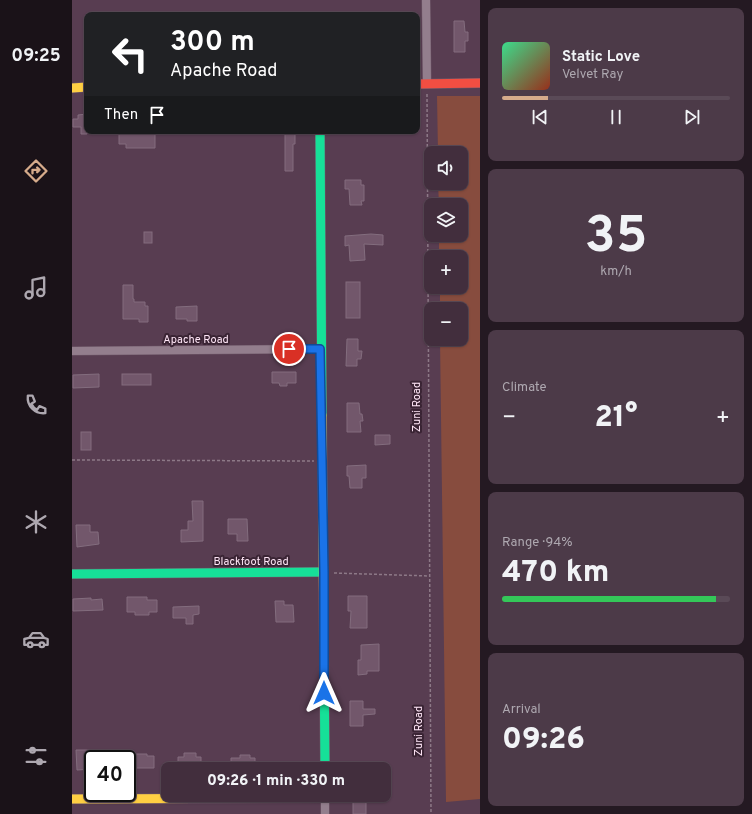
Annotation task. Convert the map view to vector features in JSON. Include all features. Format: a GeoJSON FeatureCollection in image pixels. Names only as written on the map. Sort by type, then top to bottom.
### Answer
{"type":"FeatureCollection","features":[{"type":"Feature","properties":{"kind":"street"},"geometry":{"type":"LineString","coordinates":[[426,0],[427,84]]}},
{"type":"Feature","properties":{"kind":"street"},"geometry":{"type":"LineString","coordinates":[[420,84],[480,84]]}},
{"type":"Feature","properties":{"kind":"street"},"geometry":{"type":"LineString","coordinates":[[72,88],[84,88]]}},
{"type":"Feature","properties":{"kind":"street"},"geometry":{"type":"LineString","coordinates":[[320,134],[320,349],[324,572],[325,762]]}},
{"type":"Feature","properties":{"kind":"street","name":"Apache Road"},"geometry":{"type":"LineString","coordinates":[[72,351],[320,349]]}},
{"type":"Feature","properties":{"kind":"street","name":"Blackfoot Road"},"geometry":{"type":"LineString","coordinates":[[72,574],[324,572]]}},
{"type":"Feature","properties":{"kind":"street"},"geometry":{"type":"LineString","coordinates":[[72,799],[161,798]]}},
{"type":"Feature","properties":{"kind":"street"},"geometry":{"type":"LineString","coordinates":[[325,802],[325,814]]}},
{"type":"Feature","properties":{"kind":"path","name":"Zuni Road"},"geometry":{"type":"LineString","coordinates":[[427,84],[431,814]]}},
{"type":"Feature","properties":{"kind":"path"},"geometry":{"type":"LineString","coordinates":[[72,460],[322,461]]}},
{"type":"Feature","properties":{"kind":"path"},"geometry":{"type":"LineString","coordinates":[[324,572],[429,576]]}},
{"type":"Feature","properties":{"kind":"shaded area"},"geometry":{"type":"Polygon","coordinates":[[[437,96],[480,96],[480,799],[446,802],[440,346],[468,346],[468,302],[440,302],[440,294],[468,294],[468,250],[439,250],[439,242],[468,242],[468,198],[439,198],[438,190],[468,190],[468,146],[438,146],[437,96]]]}},
{"type":"Feature","properties":{"kind":"building"},"geometry":{"type":"Polygon","coordinates":[[[454,21],[464,21],[465,32],[468,32],[468,41],[465,41],[465,52],[454,52],[454,21]]]}},
{"type":"Feature","properties":{"kind":"building"},"geometry":{"type":"Polygon","coordinates":[[[84,114],[84,134],[81,134],[81,127],[73,127],[73,119],[78,119],[78,115],[84,114]]]}},
{"type":"Feature","properties":{"kind":"building"},"geometry":{"type":"Polygon","coordinates":[[[119,134],[155,134],[155,148],[126,148],[126,144],[119,144],[119,134]]]}},
{"type":"Feature","properties":{"kind":"building"},"geometry":{"type":"Polygon","coordinates":[[[285,134],[295,134],[295,144],[293,144],[293,171],[285,171],[285,134]]]}},
{"type":"Feature","properties":{"kind":"building"},"geometry":{"type":"Polygon","coordinates":[[[345,180],[361,180],[361,185],[364,185],[364,201],[361,201],[362,205],[350,205],[349,189],[345,189],[345,180]]]}},
{"type":"Feature","properties":{"kind":"building"},"geometry":{"type":"Polygon","coordinates":[[[144,232],[152,232],[152,243],[144,243],[144,232]]]}},
{"type":"Feature","properties":{"kind":"building"},"geometry":{"type":"Polygon","coordinates":[[[371,234],[383,235],[383,245],[364,244],[365,260],[350,261],[349,245],[345,246],[345,236],[371,234]]]}},
{"type":"Feature","properties":{"kind":"building"},"geometry":{"type":"Polygon","coordinates":[[[346,282],[360,282],[360,318],[346,318],[346,282]]]}},
{"type":"Feature","properties":{"kind":"building"},"geometry":{"type":"Polygon","coordinates":[[[123,285],[133,285],[134,302],[145,302],[145,306],[148,306],[148,322],[139,322],[139,319],[123,319],[123,285]]]}},
{"type":"Feature","properties":{"kind":"building"},"geometry":{"type":"Polygon","coordinates":[[[197,306],[197,321],[176,319],[176,307],[197,306]]]}},
{"type":"Feature","properties":{"kind":"building"},"geometry":{"type":"Polygon","coordinates":[[[347,339],[358,339],[358,351],[362,351],[361,359],[357,359],[357,366],[346,366],[347,339]]]}},
{"type":"Feature","properties":{"kind":"building"},"geometry":{"type":"Polygon","coordinates":[[[272,372],[296,372],[296,383],[287,383],[287,386],[280,386],[279,383],[272,383],[272,372]]]}},
{"type":"Feature","properties":{"kind":"building"},"geometry":{"type":"Polygon","coordinates":[[[99,374],[99,387],[73,388],[73,375],[99,374]]]}},
{"type":"Feature","properties":{"kind":"building"},"geometry":{"type":"Polygon","coordinates":[[[122,374],[151,374],[151,385],[122,385],[122,374]]]}},
{"type":"Feature","properties":{"kind":"building"},"geometry":{"type":"Polygon","coordinates":[[[347,403],[359,403],[360,414],[362,414],[363,421],[360,421],[361,432],[347,432],[347,403]]]}},
{"type":"Feature","properties":{"kind":"building"},"geometry":{"type":"Polygon","coordinates":[[[81,432],[91,432],[91,450],[81,450],[81,432]]]}},
{"type":"Feature","properties":{"kind":"building"},"geometry":{"type":"Polygon","coordinates":[[[375,435],[390,435],[390,444],[375,445],[375,435]]]}},
{"type":"Feature","properties":{"kind":"building"},"geometry":{"type":"Polygon","coordinates":[[[366,465],[366,478],[362,478],[362,488],[350,488],[349,476],[347,476],[347,466],[366,465]]]}},
{"type":"Feature","properties":{"kind":"building"},"geometry":{"type":"Polygon","coordinates":[[[192,501],[203,501],[203,541],[181,542],[181,530],[188,530],[188,521],[193,521],[192,501]]]}},
{"type":"Feature","properties":{"kind":"building"},"geometry":{"type":"Polygon","coordinates":[[[228,519],[247,519],[248,541],[237,541],[237,534],[228,534],[228,519]]]}},
{"type":"Feature","properties":{"kind":"building"},"geometry":{"type":"Polygon","coordinates":[[[76,525],[90,525],[90,532],[98,532],[99,544],[77,547],[76,525]]]}},
{"type":"Feature","properties":{"kind":"building"},"geometry":{"type":"Polygon","coordinates":[[[348,596],[367,596],[367,628],[350,628],[351,611],[348,611],[348,596]]]}},
{"type":"Feature","properties":{"kind":"building"},"geometry":{"type":"Polygon","coordinates":[[[127,597],[147,597],[147,600],[157,600],[157,612],[149,612],[149,615],[135,615],[135,612],[127,612],[127,597]]]}},
{"type":"Feature","properties":{"kind":"building"},"geometry":{"type":"Polygon","coordinates":[[[91,598],[91,600],[102,599],[103,610],[73,611],[73,599],[91,598]]]}},
{"type":"Feature","properties":{"kind":"building"},"geometry":{"type":"Polygon","coordinates":[[[275,601],[284,601],[284,605],[293,605],[294,622],[276,622],[275,601]]]}},
{"type":"Feature","properties":{"kind":"building"},"geometry":{"type":"Polygon","coordinates":[[[199,606],[199,614],[193,615],[193,624],[186,624],[186,618],[173,618],[173,607],[199,606]]]}},
{"type":"Feature","properties":{"kind":"building"},"geometry":{"type":"Polygon","coordinates":[[[379,644],[379,671],[367,671],[367,674],[358,675],[358,660],[361,660],[361,645],[379,644]]]}},
{"type":"Feature","properties":{"kind":"building"},"geometry":{"type":"Polygon","coordinates":[[[350,701],[363,701],[363,709],[375,709],[375,714],[363,715],[363,726],[350,726],[350,701]]]}},
{"type":"Feature","properties":{"kind":"building"},"geometry":{"type":"Polygon","coordinates":[[[76,750],[84,750],[84,770],[77,770],[76,750]]]}},
{"type":"Feature","properties":{"kind":"building"},"geometry":{"type":"Polygon","coordinates":[[[184,753],[196,753],[196,757],[201,757],[201,762],[178,762],[178,757],[184,757],[184,753]]]}},
{"type":"Feature","properties":{"kind":"building"},"geometry":{"type":"Polygon","coordinates":[[[136,754],[147,754],[147,756],[154,756],[154,768],[136,768],[136,754]]]}},
{"type":"Feature","properties":{"kind":"building"},"geometry":{"type":"Polygon","coordinates":[[[240,755],[250,755],[250,758],[255,758],[255,762],[231,762],[231,758],[240,758],[240,755]]]}},
{"type":"Feature","properties":{"kind":"building"},"geometry":{"type":"Polygon","coordinates":[[[353,802],[366,802],[366,814],[353,814],[353,802]]]}},
{"type":"Feature","properties":{"kind":"traffic: fast"},"geometry":{"type":"LineString","coordinates":[[320,134],[322,415]]}},
{"type":"Feature","properties":{"kind":"traffic: fast"},"geometry":{"type":"LineString","coordinates":[[72,574],[324,572]]}},
{"type":"Feature","properties":{"kind":"traffic: fast"},"geometry":{"type":"LineString","coordinates":[[324,651],[325,762]]}},
{"type":"Feature","properties":{"kind":"traffic: slow"},"geometry":{"type":"LineString","coordinates":[[72,88],[84,87]]}},
{"type":"Feature","properties":{"kind":"traffic: slow"},"geometry":{"type":"LineString","coordinates":[[322,415],[324,651]]}},
{"type":"Feature","properties":{"kind":"traffic: slow"},"geometry":{"type":"LineString","coordinates":[[72,799],[161,799]]}},
{"type":"Feature","properties":{"kind":"traffic: jam"},"geometry":{"type":"LineString","coordinates":[[420,84],[480,83]]}},
{"type":"Feature","properties":{"kind":"route"},"geometry":{"type":"LineString","coordinates":[[289,349],[320,349],[324,572],[324,693]]}}]}
